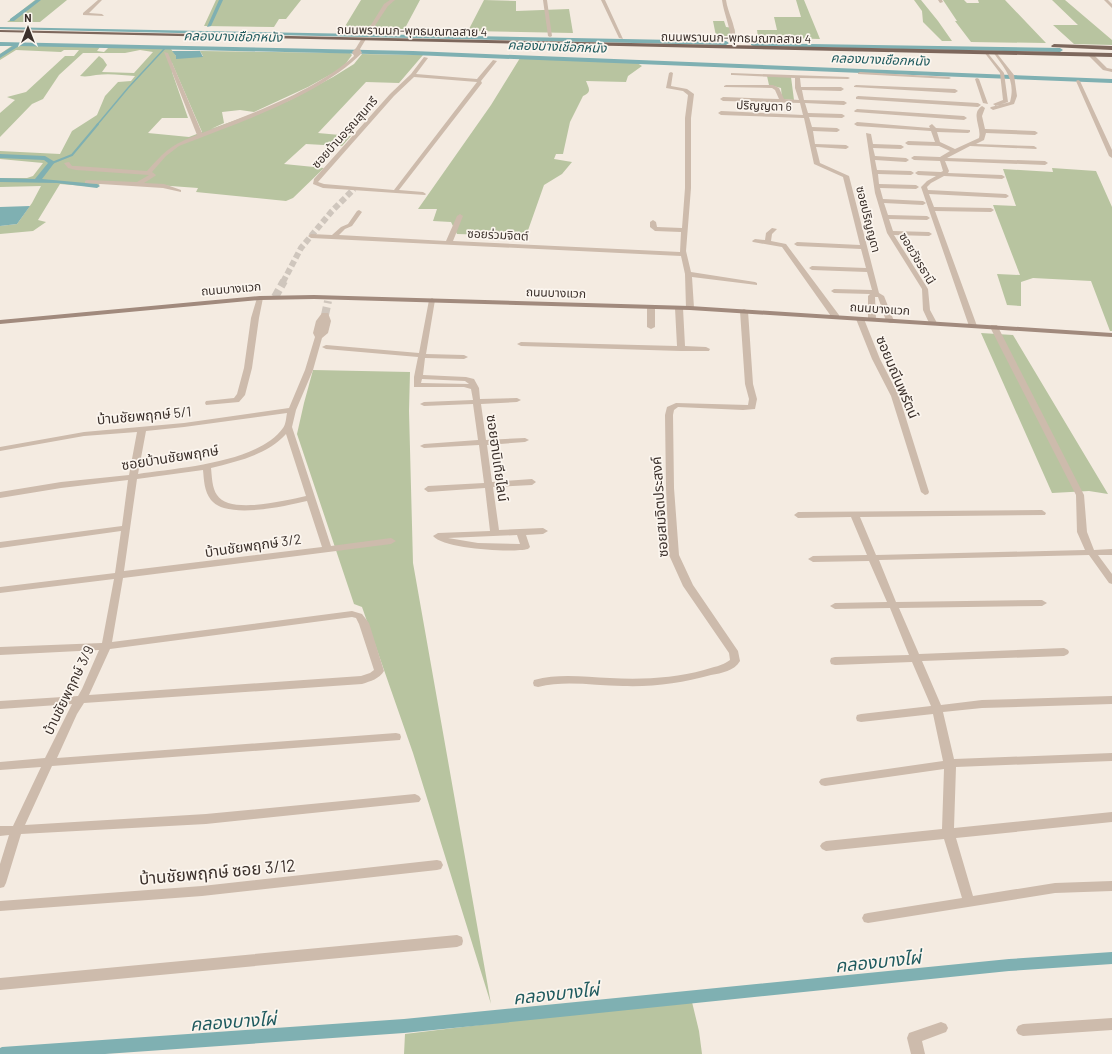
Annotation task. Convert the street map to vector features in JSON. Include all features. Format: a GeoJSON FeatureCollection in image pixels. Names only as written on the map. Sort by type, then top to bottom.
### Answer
{"type":"FeatureCollection","features":[{"type":"Feature","properties":{"kind":"main road"},"geometry":{"type":"LineString","coordinates":[[0,25],[110,27]]}},
{"type":"Feature","properties":{"kind":"main road"},"geometry":{"type":"LineString","coordinates":[[117,27],[125,28]]}},
{"type":"Feature","properties":{"kind":"main road","name":"ถนนพรานนก-พุทธมณฑลสาย 4"},"geometry":{"type":"LineString","coordinates":[[0,31],[1111,55]]}},
{"type":"Feature","properties":{"kind":"main road","name":"ถนนพรานนก-พุทธมณฑลสาย 4"},"geometry":{"type":"LineString","coordinates":[[360,32],[375,33]]}},
{"type":"Feature","properties":{"kind":"main road"},"geometry":{"type":"LineString","coordinates":[[543,36],[558,36]]}},
{"type":"Feature","properties":{"kind":"main road"},"geometry":{"type":"LineString","coordinates":[[613,37],[628,38]]}},
{"type":"Feature","properties":{"kind":"main road","name":"ถนนพรานนก-พุทธมณฑลสาย 4"},"geometry":{"type":"LineString","coordinates":[[726,40],[736,40]]}},
{"type":"Feature","properties":{"kind":"main road"},"geometry":{"type":"LineString","coordinates":[[736,40],[740,47]]}},
{"type":"Feature","properties":{"kind":"main road"},"geometry":{"type":"LineString","coordinates":[[1048,46],[1112,48]]}},
{"type":"Feature","properties":{"kind":"main road"},"geometry":{"type":"LineString","coordinates":[[1064,47],[1073,50],[1073,53],[1071,54]]}},
{"type":"Feature","properties":{"kind":"main road"},"geometry":{"type":"LineString","coordinates":[[1087,47],[1080,50],[1091,54]]}},
{"type":"Feature","properties":{"kind":"main road","name":"ถนนบางแวก"},"geometry":{"type":"LineString","coordinates":[[0,322],[260,298],[432,300],[690,308],[1112,335]]}},
{"type":"Feature","properties":{"kind":"street"},"geometry":{"type":"LineString","coordinates":[[100,0],[85,14],[102,15]]}},
{"type":"Feature","properties":{"kind":"street"},"geometry":{"type":"LineString","coordinates":[[368,32],[386,5],[393,0]]}},
{"type":"Feature","properties":{"kind":"street"},"geometry":{"type":"LineString","coordinates":[[545,0],[550,36]]}},
{"type":"Feature","properties":{"kind":"street"},"geometry":{"type":"LineString","coordinates":[[603,0],[621,38]]}},
{"type":"Feature","properties":{"kind":"street"},"geometry":{"type":"LineString","coordinates":[[724,0],[726,12],[736,40]]}},
{"type":"Feature","properties":{"kind":"street"},"geometry":{"type":"LineString","coordinates":[[1109,2],[1112,7]]}},
{"type":"Feature","properties":{"kind":"street"},"geometry":{"type":"LineString","coordinates":[[149,173],[170,150],[185,141],[280,104],[342,70],[357,53],[364,39]]}},
{"type":"Feature","properties":{"kind":"street"},"geometry":{"type":"LineString","coordinates":[[942,159],[946,154],[971,145],[982,139],[984,134],[978,113],[986,106],[1006,101],[1005,86],[1002,74],[997,65],[986,52]]}},
{"type":"Feature","properties":{"kind":"street"},"geometry":{"type":"LineString","coordinates":[[858,98],[926,103],[1006,106],[1014,101],[1012,75],[995,52]]}},
{"type":"Feature","properties":{"kind":"street"},"geometry":{"type":"LineString","coordinates":[[166,53],[200,135]]}},
{"type":"Feature","properties":{"kind":"street"},"geometry":{"type":"LineString","coordinates":[[1091,54],[1105,68],[1112,71]]}},
{"type":"Feature","properties":{"kind":"street","name":"ซอยบ้านอรุณสุนทรี"},"geometry":{"type":"LineString","coordinates":[[423,194],[323,186],[315,183],[316,180],[392,95],[413,75],[426,58]]}},
{"type":"Feature","properties":{"kind":"street"},"geometry":{"type":"LineString","coordinates":[[395,192],[478,86],[480,82],[478,81],[495,61]]}},
{"type":"Feature","properties":{"kind":"street"},"geometry":{"type":"LineString","coordinates":[[671,72],[668,88],[686,90],[691,94],[688,118],[688,188],[683,254],[688,274],[690,308]]}},
{"type":"Feature","properties":{"kind":"street"},"geometry":{"type":"LineString","coordinates":[[860,73],[949,78]]}},
{"type":"Feature","properties":{"kind":"street"},"geometry":{"type":"LineString","coordinates":[[733,74],[848,78]]}},
{"type":"Feature","properties":{"kind":"street"},"geometry":{"type":"LineString","coordinates":[[413,75],[478,81]]}},
{"type":"Feature","properties":{"kind":"street","name":"ซอยปริญญดา"},"geometry":{"type":"LineString","coordinates":[[797,76],[801,102],[806,116],[817,164],[846,176],[876,293],[880,296],[890,321]]}},
{"type":"Feature","properties":{"kind":"street"},"geometry":{"type":"LineString","coordinates":[[918,76],[933,130],[939,144]]}},
{"type":"Feature","properties":{"kind":"street"},"geometry":{"type":"LineString","coordinates":[[977,79],[986,106]]}},
{"type":"Feature","properties":{"kind":"street"},"geometry":{"type":"LineString","coordinates":[[1078,81],[1112,156]]}},
{"type":"Feature","properties":{"kind":"street"},"geometry":{"type":"LineString","coordinates":[[726,86],[773,87],[777,89],[782,101]]}},
{"type":"Feature","properties":{"kind":"street"},"geometry":{"type":"LineString","coordinates":[[856,86],[955,91]]}},
{"type":"Feature","properties":{"kind":"street"},"geometry":{"type":"LineString","coordinates":[[798,88],[841,89]]}},
{"type":"Feature","properties":{"kind":"street"},"geometry":{"type":"LineString","coordinates":[[723,99],[844,103]]}},
{"type":"Feature","properties":{"kind":"street"},"geometry":{"type":"LineString","coordinates":[[857,111],[964,118]]}},
{"type":"Feature","properties":{"kind":"street","name":"ปริญญดา 6"},"geometry":{"type":"LineString","coordinates":[[721,114],[842,116]]}},
{"type":"Feature","properties":{"kind":"street"},"geometry":{"type":"LineString","coordinates":[[857,124],[933,130],[968,131]]}},
{"type":"Feature","properties":{"kind":"street"},"geometry":{"type":"LineString","coordinates":[[809,129],[837,130]]}},
{"type":"Feature","properties":{"kind":"street"},"geometry":{"type":"LineString","coordinates":[[983,132],[1034,133]]}},
{"type":"Feature","properties":{"kind":"street","name":"ซอยวัชรธานี"},"geometry":{"type":"LineString","coordinates":[[868,134],[876,172],[876,186],[890,233],[925,289],[927,297],[926,305],[933,323]]}},
{"type":"Feature","properties":{"kind":"street"},"geometry":{"type":"LineString","coordinates":[[908,143],[939,144],[955,150]]}},
{"type":"Feature","properties":{"kind":"street"},"geometry":{"type":"LineString","coordinates":[[812,145],[846,146]]}},
{"type":"Feature","properties":{"kind":"street"},"geometry":{"type":"LineString","coordinates":[[971,145],[1034,148]]}},
{"type":"Feature","properties":{"kind":"street"},"geometry":{"type":"LineString","coordinates":[[870,146],[901,146]]}},
{"type":"Feature","properties":{"kind":"street"},"geometry":{"type":"LineString","coordinates":[[873,158],[906,160]]}},
{"type":"Feature","properties":{"kind":"street"},"geometry":{"type":"LineString","coordinates":[[914,158],[1045,163]]}},
{"type":"Feature","properties":{"kind":"street"},"geometry":{"type":"LineString","coordinates":[[942,159],[946,171],[943,174],[927,181],[924,187],[973,326]]}},
{"type":"Feature","properties":{"kind":"street"},"geometry":{"type":"LineString","coordinates":[[66,163],[70,167],[76,168],[149,173],[153,175],[138,184]]}},
{"type":"Feature","properties":{"kind":"street"},"geometry":{"type":"LineString","coordinates":[[876,172],[1002,177]]}},
{"type":"Feature","properties":{"kind":"street"},"geometry":{"type":"LineString","coordinates":[[87,182],[164,186],[179,191]]}},
{"type":"Feature","properties":{"kind":"street"},"geometry":{"type":"LineString","coordinates":[[876,186],[916,187]]}},
{"type":"Feature","properties":{"kind":"street"},"geometry":{"type":"LineString","coordinates":[[926,192],[1006,196]]}},
{"type":"Feature","properties":{"kind":"street"},"geometry":{"type":"LineString","coordinates":[[881,201],[923,203]]}},
{"type":"Feature","properties":{"kind":"street"},"geometry":{"type":"LineString","coordinates":[[932,208],[991,210]]}},
{"type":"Feature","properties":{"kind":"street"},"geometry":{"type":"LineString","coordinates":[[334,237],[343,228],[350,225],[360,212]]}},
{"type":"Feature","properties":{"kind":"street"},"geometry":{"type":"LineString","coordinates":[[449,242],[460,216]]}},
{"type":"Feature","properties":{"kind":"street"},"geometry":{"type":"LineString","coordinates":[[886,217],[927,218]]}},
{"type":"Feature","properties":{"kind":"street"},"geometry":{"type":"LineString","coordinates":[[652,222],[655,229],[684,230]]}},
{"type":"Feature","properties":{"kind":"street"},"geometry":{"type":"LineString","coordinates":[[768,243],[769,233],[774,229]]}},
{"type":"Feature","properties":{"kind":"street"},"geometry":{"type":"LineString","coordinates":[[890,233],[929,234]]}},
{"type":"Feature","properties":{"kind":"street","name":"ซอยร่วมจิตต์"},"geometry":{"type":"LineString","coordinates":[[311,236],[683,254]]}},
{"type":"Feature","properties":{"kind":"street"},"geometry":{"type":"LineString","coordinates":[[755,242],[784,245],[836,317]]}},
{"type":"Feature","properties":{"kind":"street"},"geometry":{"type":"LineString","coordinates":[[797,244],[865,248]]}},
{"type":"Feature","properties":{"kind":"street"},"geometry":{"type":"LineString","coordinates":[[812,268],[870,270]]}},
{"type":"Feature","properties":{"kind":"street"},"geometry":{"type":"LineString","coordinates":[[688,274],[755,284]]}},
{"type":"Feature","properties":{"kind":"street"},"geometry":{"type":"LineString","coordinates":[[834,291],[876,293]]}},
{"type":"Feature","properties":{"kind":"street","name":"ซอยปริญญดา"},"geometry":{"type":"LineString","coordinates":[[872,319],[871,296],[876,293]]}},
{"type":"Feature","properties":{"kind":"street"},"geometry":{"type":"LineString","coordinates":[[209,403],[236,400],[241,395],[248,368],[255,318],[260,298]]}},
{"type":"Feature","properties":{"kind":"street"},"geometry":{"type":"LineString","coordinates":[[422,356],[432,300]]}},
{"type":"Feature","properties":{"kind":"street"},"geometry":{"type":"LineString","coordinates":[[651,307],[651,327]]}},
{"type":"Feature","properties":{"kind":"street"},"geometry":{"type":"LineString","coordinates":[[679,308],[681,349]]}},
{"type":"Feature","properties":{"kind":"street","name":"ซอยสมจิตประสงค์"},"geometry":{"type":"LineString","coordinates":[[538,683],[553,679],[581,679],[610,682],[665,682],[700,676],[722,669],[735,662],[734,653],[688,586],[674,555],[670,488],[669,416],[670,409],[676,405],[743,408],[752,407],[753,399],[749,384],[744,311]]}},
{"type":"Feature","properties":{"kind":"street"},"geometry":{"type":"LineString","coordinates":[[325,316],[327,321],[324,333],[319,337],[292,410],[288,427],[328,549]]}},
{"type":"Feature","properties":{"kind":"street","name":"ซอยมณีนพรัตน์"},"geometry":{"type":"LineString","coordinates":[[860,319],[876,358],[895,396],[925,492]]}},
{"type":"Feature","properties":{"kind":"street"},"geometry":{"type":"LineString","coordinates":[[994,327],[1080,494],[1082,532],[1091,553],[1112,581]]}},
{"type":"Feature","properties":{"kind":"street"},"geometry":{"type":"LineString","coordinates":[[521,344],[706,349]]}},
{"type":"Feature","properties":{"kind":"street"},"geometry":{"type":"LineString","coordinates":[[326,347],[422,356],[464,357]]}},
{"type":"Feature","properties":{"kind":"street","name":"ซอยฮาบิเทียไลน์"},"geometry":{"type":"LineString","coordinates":[[422,356],[418,381],[464,385],[476,388],[495,532]]}},
{"type":"Feature","properties":{"kind":"street"},"geometry":{"type":"LineString","coordinates":[[424,404],[517,400]]}},
{"type":"Feature","properties":{"kind":"street","name":"บ้านชัยพฤกษ์ 5/1"},"geometry":{"type":"LineString","coordinates":[[0,448],[84,434],[184,425],[292,410]]}},
{"type":"Feature","properties":{"kind":"street","name":"ซอยบ้านชัยพฤกษ์"},"geometry":{"type":"LineString","coordinates":[[0,495],[61,485],[207,467],[246,456],[274,441],[288,427]]}},
{"type":"Feature","properties":{"kind":"street","name":"บ้านชัยพฤกษ์ 3/9"},"geometry":{"type":"LineString","coordinates":[[0,883],[17,830],[48,762],[72,713],[86,690],[106,646],[119,576],[133,477],[142,429]]}},
{"type":"Feature","properties":{"kind":"street"},"geometry":{"type":"LineString","coordinates":[[424,446],[525,440]]}},
{"type":"Feature","properties":{"kind":"street"},"geometry":{"type":"LineString","coordinates":[[207,467],[210,489],[213,495],[217,501],[229,506],[250,508],[311,498]]}},
{"type":"Feature","properties":{"kind":"street"},"geometry":{"type":"LineString","coordinates":[[428,490],[532,482]]}},
{"type":"Feature","properties":{"kind":"street"},"geometry":{"type":"LineString","coordinates":[[854,514],[937,708],[949,764],[948,833],[969,902]]}},
{"type":"Feature","properties":{"kind":"street"},"geometry":{"type":"LineString","coordinates":[[798,515],[1042,514]]}},
{"type":"Feature","properties":{"kind":"street"},"geometry":{"type":"LineString","coordinates":[[0,545],[126,528]]}},
{"type":"Feature","properties":{"kind":"street"},"geometry":{"type":"LineString","coordinates":[[521,532],[525,547],[447,542],[440,539],[438,536],[495,532],[543,531]]}},
{"type":"Feature","properties":{"kind":"street","name":"บ้านชัยพฤกษ์ 3/2"},"geometry":{"type":"LineString","coordinates":[[0,590],[391,541]]}},
{"type":"Feature","properties":{"kind":"street"},"geometry":{"type":"LineString","coordinates":[[813,559],[1112,552]]}},
{"type":"Feature","properties":{"kind":"street"},"geometry":{"type":"LineString","coordinates":[[834,606],[1042,603]]}},
{"type":"Feature","properties":{"kind":"street"},"geometry":{"type":"LineString","coordinates":[[0,651],[106,646],[352,614],[359,616],[364,623],[379,671],[374,676],[362,680],[0,705]]}},
{"type":"Feature","properties":{"kind":"street"},"geometry":{"type":"LineString","coordinates":[[835,661],[1064,652]]}},
{"type":"Feature","properties":{"kind":"street"},"geometry":{"type":"LineString","coordinates":[[861,718],[982,704],[1112,700]]}},
{"type":"Feature","properties":{"kind":"street"},"geometry":{"type":"LineString","coordinates":[[0,766],[396,737]]}},
{"type":"Feature","properties":{"kind":"street"},"geometry":{"type":"LineString","coordinates":[[825,782],[949,764],[1112,757]]}},
{"type":"Feature","properties":{"kind":"street"},"geometry":{"type":"LineString","coordinates":[[0,831],[206,819],[415,799]]}},
{"type":"Feature","properties":{"kind":"street"},"geometry":{"type":"LineString","coordinates":[[826,846],[1112,817]]}},
{"type":"Feature","properties":{"kind":"street","name":"บ้านชัยพฤกษ์ ซอย 3/12"},"geometry":{"type":"LineString","coordinates":[[0,906],[202,891],[437,865]]}},
{"type":"Feature","properties":{"kind":"street"},"geometry":{"type":"LineString","coordinates":[[868,918],[1055,888],[1112,886]]}},
{"type":"Feature","properties":{"kind":"street"},"geometry":{"type":"LineString","coordinates":[[0,984],[457,941]]}},
{"type":"Feature","properties":{"kind":"street"},"geometry":{"type":"LineString","coordinates":[[1023,1030],[1112,1024]]}},
{"type":"Feature","properties":{"kind":"street"},"geometry":{"type":"LineString","coordinates":[[918,1054],[914,1038],[941,1028]]}},
{"type":"Feature","properties":{"kind":"green space"},"geometry":{"type":"Polygon","coordinates":[[[35,0],[67,0],[40,22],[7,22],[35,0]]]}},
{"type":"Feature","properties":{"kind":"green space"},"geometry":{"type":"Polygon","coordinates":[[[216,0],[301,0],[286,19],[279,19],[274,27],[204,26],[216,0]]]}},
{"type":"Feature","properties":{"kind":"green space"},"geometry":{"type":"Polygon","coordinates":[[[361,0],[420,0],[404,30],[344,28],[361,0]]]}},
{"type":"Feature","properties":{"kind":"green space"},"geometry":{"type":"Polygon","coordinates":[[[484,0],[516,1],[516,11],[569,9],[573,33],[468,31],[484,0]]]}},
{"type":"Feature","properties":{"kind":"green space"},"geometry":{"type":"Polygon","coordinates":[[[796,0],[804,0],[820,39],[758,37],[757,30],[777,30],[774,17],[801,17],[796,0]]]}},
{"type":"Feature","properties":{"kind":"green space"},"geometry":{"type":"Polygon","coordinates":[[[914,0],[921,0],[952,41],[942,41],[923,22],[922,11],[914,0]]]}},
{"type":"Feature","properties":{"kind":"green space"},"geometry":{"type":"Polygon","coordinates":[[[943,0],[964,0],[967,3],[979,3],[978,0],[1005,0],[1046,43],[971,42],[955,21],[957,21],[943,0]]]}},
{"type":"Feature","properties":{"kind":"green space"},"geometry":{"type":"Polygon","coordinates":[[[1052,0],[1065,0],[1112,40],[1112,45],[1074,44],[1053,25],[1078,25],[1052,0]]]}},
{"type":"Feature","properties":{"kind":"green space"},"geometry":{"type":"Polygon","coordinates":[[[713,21],[724,21],[726,27],[734,28],[736,37],[716,36],[713,21]]]}},
{"type":"Feature","properties":{"kind":"green space"},"geometry":{"type":"Polygon","coordinates":[[[24,44],[100,47],[97,51],[104,52],[109,47],[171,49],[176,58],[203,56],[200,51],[350,53],[352,55],[344,66],[335,72],[308,87],[254,112],[240,110],[222,112],[224,123],[211,129],[288,101],[354,64],[362,54],[423,55],[399,83],[366,82],[318,133],[351,136],[342,146],[306,144],[284,164],[324,168],[293,198],[286,201],[196,192],[198,188],[102,181],[97,187],[60,184],[38,220],[46,222],[33,231],[0,234],[0,226],[17,224],[32,203],[41,186],[0,187],[0,178],[27,178],[33,176],[43,163],[0,159],[0,151],[60,154],[72,131],[97,115],[105,96],[118,82],[131,81],[135,76],[105,74],[80,76],[99,56],[107,65],[102,72],[134,73],[153,52],[140,50],[125,53],[83,53],[59,75],[43,99],[32,104],[0,137],[0,113],[15,100],[7,97],[26,92],[65,56],[74,56],[79,50],[64,50],[61,52],[16,50],[0,60],[0,54],[13,45],[24,44]],[[172,63],[172,72],[188,118],[162,118],[148,133],[189,137],[202,132],[172,63]]]}},
{"type":"Feature","properties":{"kind":"green space"},"geometry":{"type":"Polygon","coordinates":[[[520,58],[637,63],[642,66],[628,76],[626,82],[586,81],[589,91],[583,96],[570,122],[563,154],[556,154],[554,159],[572,162],[562,174],[544,185],[526,236],[457,234],[451,222],[433,221],[437,209],[418,209],[491,105],[520,58]]]}},
{"type":"Feature","properties":{"kind":"green space"},"geometry":{"type":"Polygon","coordinates":[[[767,76],[791,77],[794,100],[782,99],[781,88],[769,85],[767,76]]]}},
{"type":"Feature","properties":{"kind":"green space"},"geometry":{"type":"Polygon","coordinates":[[[1052,168],[1096,171],[1112,207],[1112,331],[1110,331],[1091,281],[1033,278],[1021,282],[1021,306],[1007,305],[997,274],[1020,275],[993,205],[1016,206],[1003,169],[1053,172],[1052,168]]]}},
{"type":"Feature","properties":{"kind":"green space"},"geometry":{"type":"Polygon","coordinates":[[[981,333],[1013,335],[1108,494],[1089,491],[1052,493],[981,333]]]}},
{"type":"Feature","properties":{"kind":"green space"},"geometry":{"type":"Polygon","coordinates":[[[313,370],[410,372],[409,411],[413,563],[491,1004],[413,753],[362,607],[354,604],[297,434],[313,370]]]}},
{"type":"Feature","properties":{"kind":"green space"},"geometry":{"type":"Polygon","coordinates":[[[692,1002],[699,1031],[702,1054],[404,1054],[405,1034],[562,1015],[692,1002]]]}},
{"type":"Feature","properties":{"kind":"water"},"geometry":{"type":"Polygon","coordinates":[[[172,51],[200,51],[203,57],[176,59],[176,56],[172,51]]]}},
{"type":"Feature","properties":{"kind":"water"},"geometry":{"type":"Polygon","coordinates":[[[30,206],[17,224],[0,226],[0,207],[30,206]]]}},
{"type":"Feature","properties":{"kind":"waterway"},"geometry":{"type":"LineString","coordinates":[[12,20],[39,0]]}},
{"type":"Feature","properties":{"kind":"waterway"},"geometry":{"type":"LineString","coordinates":[[209,26],[221,0]]}},
{"type":"Feature","properties":{"kind":"waterway"},"geometry":{"type":"LineString","coordinates":[[0,28],[726,43]]}},
{"type":"Feature","properties":{"kind":"waterway","name":"คลองบางเชือกหนัง"},"geometry":{"type":"LineString","coordinates":[[0,44],[18,44]]}},
{"type":"Feature","properties":{"kind":"waterway"},"geometry":{"type":"LineString","coordinates":[[0,56],[18,44]]}},
{"type":"Feature","properties":{"kind":"waterway","name":"คลองบางเชือกหนัง"},"geometry":{"type":"LineString","coordinates":[[18,44],[413,53],[1112,81]]}},
{"type":"Feature","properties":{"kind":"waterway"},"geometry":{"type":"LineString","coordinates":[[753,44],[1060,50]]}},
{"type":"Feature","properties":{"kind":"waterway"},"geometry":{"type":"LineString","coordinates":[[97,125],[128,88],[166,47]]}},
{"type":"Feature","properties":{"kind":"waterway"},"geometry":{"type":"LineString","coordinates":[[52,163],[72,155],[98,124]]}},
{"type":"Feature","properties":{"kind":"waterway"},"geometry":{"type":"LineString","coordinates":[[0,156],[45,158],[52,162],[37,181]]}},
{"type":"Feature","properties":{"kind":"waterway"},"geometry":{"type":"LineString","coordinates":[[0,180],[37,181]]}},
{"type":"Feature","properties":{"kind":"waterway"},"geometry":{"type":"LineString","coordinates":[[37,181],[57,181],[97,186]]}},
{"type":"Feature","properties":{"kind":"waterway","name":"คลองบางไผ่"},"geometry":{"type":"LineString","coordinates":[[2,1054],[404,1026],[1009,965],[1112,958]]}},
{"type":"Feature","properties":{"kind":"tunnel"},"geometry":{"type":"LineString","coordinates":[[283,282],[301,248],[332,211],[354,189]]}},
{"type":"Feature","properties":{"kind":"tunnel"},"geometry":{"type":"LineString","coordinates":[[275,297],[284,281]]}},
{"type":"Feature","properties":{"kind":"tunnel"},"geometry":{"type":"LineString","coordinates":[[325,315],[328,301]]}}]}
